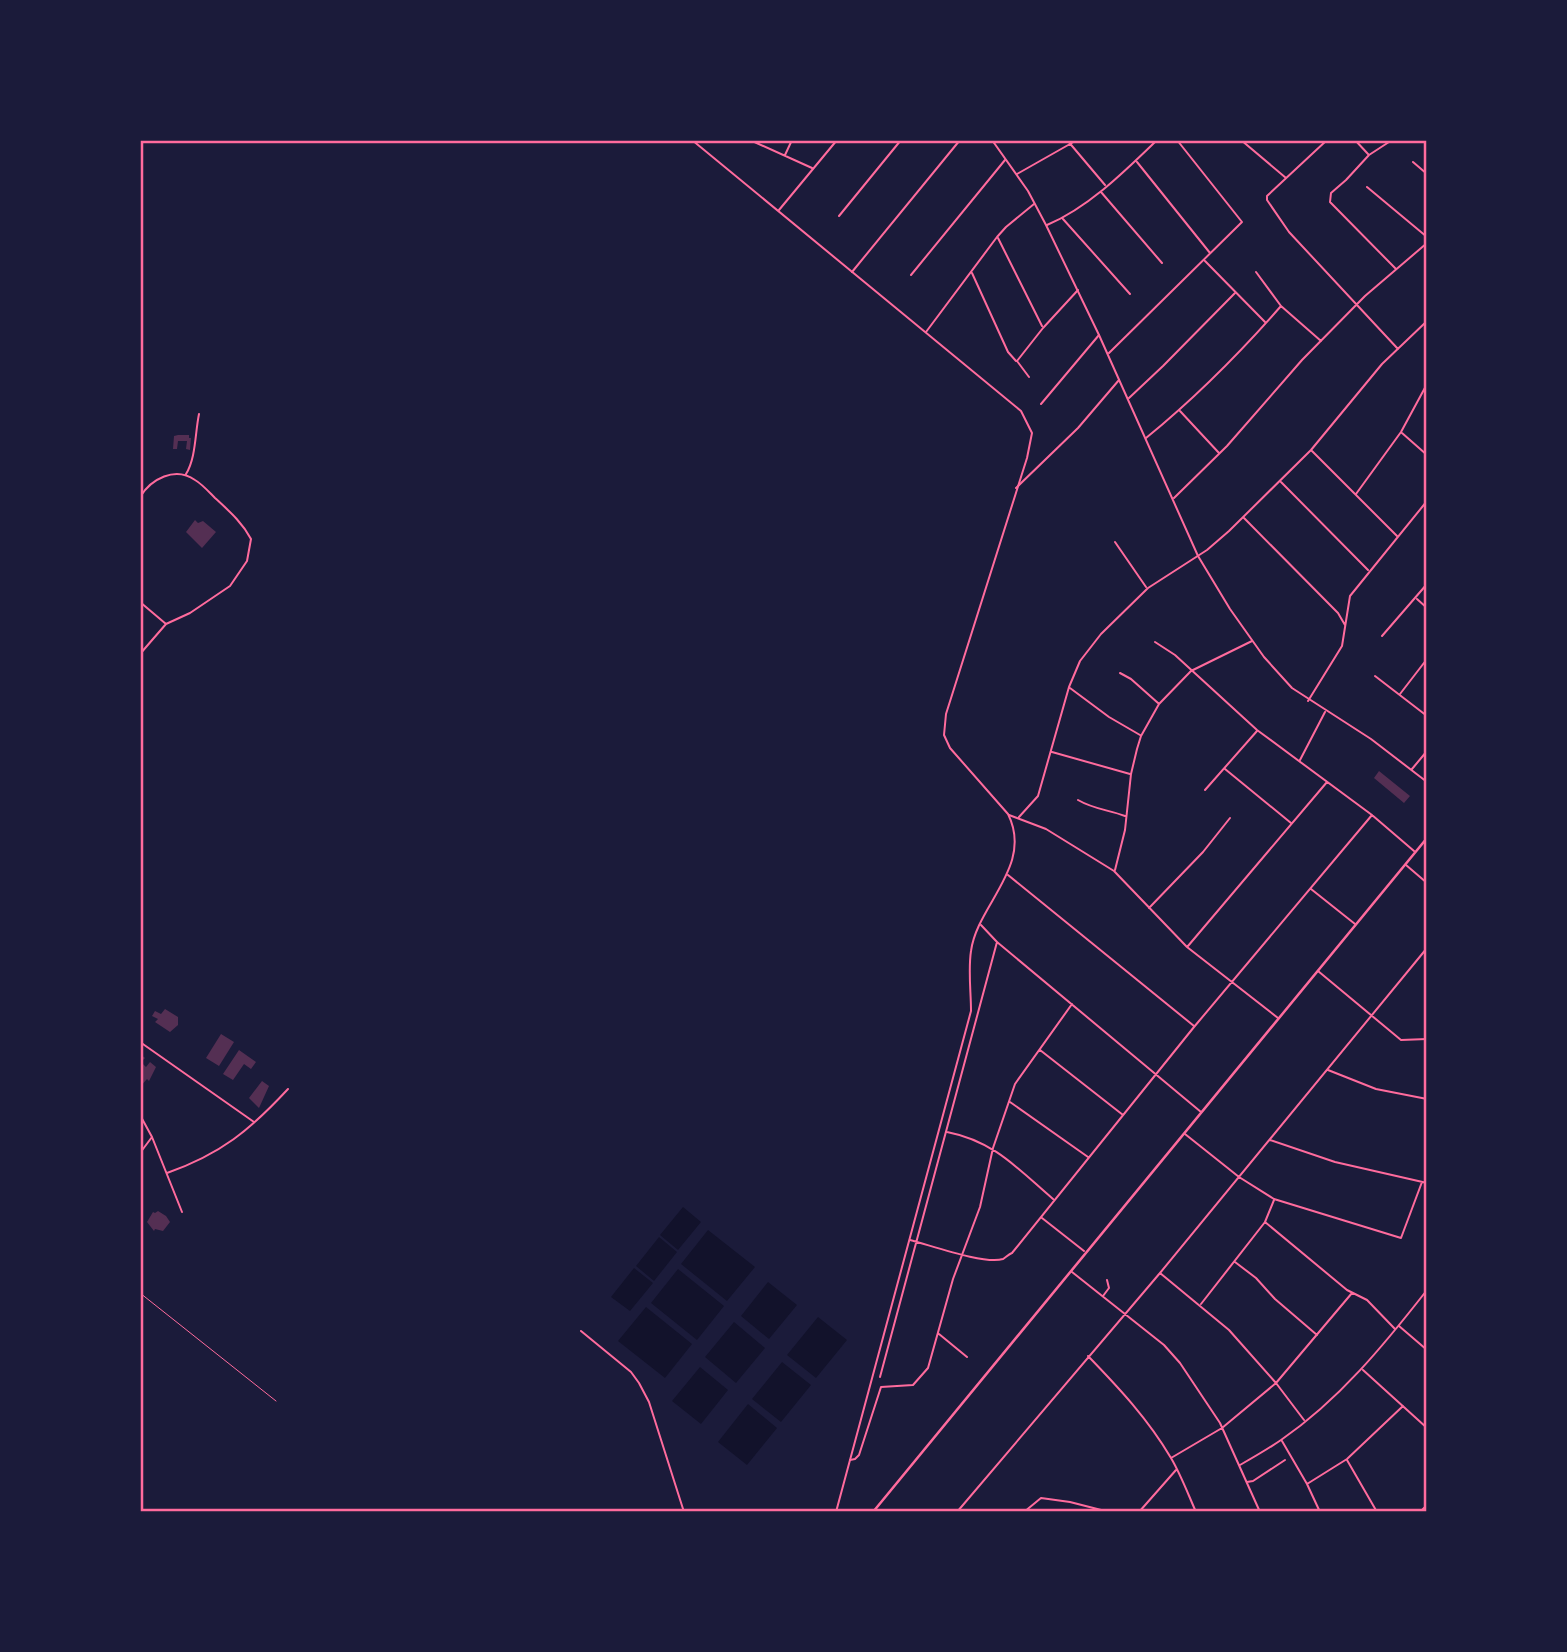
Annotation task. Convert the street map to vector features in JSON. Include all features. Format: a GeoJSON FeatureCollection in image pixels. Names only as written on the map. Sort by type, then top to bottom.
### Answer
{"type":"FeatureCollection","features":[{"type":"Feature","properties":{"kind":"main road"},"geometry":{"type":"LineString","coordinates":[[873,1512],[1427,838]]}},
{"type":"Feature","properties":{"kind":"street"},"geometry":{"type":"LineString","coordinates":[[692,140],[1021,411],[1032,433],[1027,458],[946,714],[944,735],[946,743],[1008,814],[1014,826],[1015,845],[1006,874],[971,950],[971,1011],[836,1512]]}},
{"type":"Feature","properties":{"kind":"street"},"geometry":{"type":"LineString","coordinates":[[750,140],[813,169]]}},
{"type":"Feature","properties":{"kind":"street"},"geometry":{"type":"LineString","coordinates":[[784,157],[792,140]]}},
{"type":"Feature","properties":{"kind":"street"},"geometry":{"type":"LineString","coordinates":[[779,211],[837,140]]}},
{"type":"Feature","properties":{"kind":"street"},"geometry":{"type":"LineString","coordinates":[[839,216],[901,140]]}},
{"type":"Feature","properties":{"kind":"street"},"geometry":{"type":"LineString","coordinates":[[852,272],[960,140]]}},
{"type":"Feature","properties":{"kind":"street"},"geometry":{"type":"LineString","coordinates":[[992,140],[1046,225],[1100,335],[1198,556],[1252,640],[1283,679],[1308,701],[1371,739],[1427,782]]}},
{"type":"Feature","properties":{"kind":"street"},"geometry":{"type":"LineString","coordinates":[[1067,140],[1106,186]]}},
{"type":"Feature","properties":{"kind":"street"},"geometry":{"type":"LineString","coordinates":[[1016,174],[1077,140]]}},
{"type":"Feature","properties":{"kind":"street"},"geometry":{"type":"LineString","coordinates":[[1046,225],[1062,218],[1100,191],[1157,140]]}},
{"type":"Feature","properties":{"kind":"street"},"geometry":{"type":"LineString","coordinates":[[1108,354],[1241,224],[1241,219],[1177,140]]}},
{"type":"Feature","properties":{"kind":"street"},"geometry":{"type":"LineString","coordinates":[[1241,140],[1286,178]]}},
{"type":"Feature","properties":{"kind":"street"},"geometry":{"type":"LineString","coordinates":[[1316,140],[1322,144]]}},
{"type":"Feature","properties":{"kind":"street"},"geometry":{"type":"LineString","coordinates":[[1327,140],[1267,196],[1269,205],[1289,232],[1398,349]]}},
{"type":"Feature","properties":{"kind":"street"},"geometry":{"type":"LineString","coordinates":[[1355,140],[1369,155]]}},
{"type":"Feature","properties":{"kind":"street"},"geometry":{"type":"LineString","coordinates":[[1392,140],[1369,155],[1331,193],[1330,202],[1396,269]]}},
{"type":"Feature","properties":{"kind":"street"},"geometry":{"type":"LineString","coordinates":[[911,275],[1006,159]]}},
{"type":"Feature","properties":{"kind":"street"},"geometry":{"type":"LineString","coordinates":[[1136,160],[1211,254]]}},
{"type":"Feature","properties":{"kind":"street"},"geometry":{"type":"LineString","coordinates":[[1413,162],[1427,174]]}},
{"type":"Feature","properties":{"kind":"street"},"geometry":{"type":"LineString","coordinates":[[1367,187],[1427,237]]}},
{"type":"Feature","properties":{"kind":"street"},"geometry":{"type":"LineString","coordinates":[[1100,191],[1162,263]]}},
{"type":"Feature","properties":{"kind":"street"},"geometry":{"type":"LineString","coordinates":[[926,333],[997,237],[1034,204]]}},
{"type":"Feature","properties":{"kind":"street"},"geometry":{"type":"LineString","coordinates":[[1062,218],[1130,294]]}},
{"type":"Feature","properties":{"kind":"street"},"geometry":{"type":"LineString","coordinates":[[997,237],[1043,328]]}},
{"type":"Feature","properties":{"kind":"street"},"geometry":{"type":"LineString","coordinates":[[1173,498],[1220,454],[1302,360],[1356,305],[1427,243]]}},
{"type":"Feature","properties":{"kind":"street"},"geometry":{"type":"LineString","coordinates":[[1204,261],[1266,323]]}},
{"type":"Feature","properties":{"kind":"street"},"geometry":{"type":"LineString","coordinates":[[971,272],[1008,352],[1028,377]]}},
{"type":"Feature","properties":{"kind":"street"},"geometry":{"type":"LineString","coordinates":[[1256,272],[1281,306],[1322,341]]}},
{"type":"Feature","properties":{"kind":"street"},"geometry":{"type":"LineString","coordinates":[[1017,361],[1078,290]]}},
{"type":"Feature","properties":{"kind":"street"},"geometry":{"type":"LineString","coordinates":[[1128,398],[1164,366],[1235,293]]}},
{"type":"Feature","properties":{"kind":"street"},"geometry":{"type":"LineString","coordinates":[[1146,438],[1180,411],[1226,367],[1281,306]]}},
{"type":"Feature","properties":{"kind":"street"},"geometry":{"type":"LineString","coordinates":[[1019,817],[1038,796],[1069,687],[1080,661],[1119,614],[1147,588],[1198,556],[1280,481],[1311,450],[1382,364],[1427,320]]}},
{"type":"Feature","properties":{"kind":"street"},"geometry":{"type":"LineString","coordinates":[[1041,404],[1100,335]]}},
{"type":"Feature","properties":{"kind":"street"},"geometry":{"type":"LineString","coordinates":[[1016,488],[1077,428],[1119,379]]}},
{"type":"Feature","properties":{"kind":"street"},"geometry":{"type":"LineString","coordinates":[[1356,494],[1401,432],[1427,384]]}},
{"type":"Feature","properties":{"kind":"street"},"geometry":{"type":"LineString","coordinates":[[1421,395],[1427,399]]}},
{"type":"Feature","properties":{"kind":"street"},"geometry":{"type":"LineString","coordinates":[[1180,411],[1220,454]]}},
{"type":"Feature","properties":{"kind":"street"},"geometry":{"type":"LineString","coordinates":[[186,475],[192,464],[193,441],[199,414]]}},
{"type":"Feature","properties":{"kind":"street"},"geometry":{"type":"LineString","coordinates":[[1401,432],[1427,455]]}},
{"type":"Feature","properties":{"kind":"street"},"geometry":{"type":"LineString","coordinates":[[1311,450],[1397,537]]}},
{"type":"Feature","properties":{"kind":"street"},"geometry":{"type":"LineString","coordinates":[[140,497],[149,484],[160,476],[186,475],[195,479],[235,516],[251,539],[247,561],[230,586],[216,597],[166,624],[140,654]]}},
{"type":"Feature","properties":{"kind":"street"},"geometry":{"type":"LineString","coordinates":[[1280,481],[1370,572]]}},
{"type":"Feature","properties":{"kind":"street"},"geometry":{"type":"LineString","coordinates":[[1308,701],[1340,651],[1350,596],[1427,501]]}},
{"type":"Feature","properties":{"kind":"street"},"geometry":{"type":"LineString","coordinates":[[1243,517],[1338,613],[1346,626]]}},
{"type":"Feature","properties":{"kind":"street"},"geometry":{"type":"LineString","coordinates":[[1115,542],[1147,588]]}},
{"type":"Feature","properties":{"kind":"street"},"geometry":{"type":"LineString","coordinates":[[1382,636],[1427,584]]}},
{"type":"Feature","properties":{"kind":"street"},"geometry":{"type":"LineString","coordinates":[[1416,598],[1427,608]]}},
{"type":"Feature","properties":{"kind":"street"},"geometry":{"type":"LineString","coordinates":[[140,603],[166,624]]}},
{"type":"Feature","properties":{"kind":"street"},"geometry":{"type":"LineString","coordinates":[[1338,613],[1348,609]]}},
{"type":"Feature","properties":{"kind":"street"},"geometry":{"type":"LineString","coordinates":[[1114,871],[1120,852],[1131,774],[1141,736],[1159,704],[1191,671],[1252,640]]}},
{"type":"Feature","properties":{"kind":"street"},"geometry":{"type":"LineString","coordinates":[[1155,642],[1175,655],[1257,730],[1372,816],[1415,852]]}},
{"type":"Feature","properties":{"kind":"street"},"geometry":{"type":"LineString","coordinates":[[1400,694],[1427,659]]}},
{"type":"Feature","properties":{"kind":"street"},"geometry":{"type":"LineString","coordinates":[[1120,673],[1131,678],[1159,704]]}},
{"type":"Feature","properties":{"kind":"street"},"geometry":{"type":"LineString","coordinates":[[1375,676],[1427,716]]}},
{"type":"Feature","properties":{"kind":"street"},"geometry":{"type":"LineString","coordinates":[[1069,687],[1109,717],[1141,736]]}},
{"type":"Feature","properties":{"kind":"street"},"geometry":{"type":"LineString","coordinates":[[1300,761],[1325,712]]}},
{"type":"Feature","properties":{"kind":"street"},"geometry":{"type":"LineString","coordinates":[[1205,790],[1257,730]]}},
{"type":"Feature","properties":{"kind":"street"},"geometry":{"type":"LineString","coordinates":[[1412,770],[1427,751]]}},
{"type":"Feature","properties":{"kind":"street"},"geometry":{"type":"LineString","coordinates":[[1052,752],[1131,774]]}},
{"type":"Feature","properties":{"kind":"street"},"geometry":{"type":"LineString","coordinates":[[1224,769],[1292,824]]}},
{"type":"Feature","properties":{"kind":"street"},"geometry":{"type":"LineString","coordinates":[[1187,947],[1327,782]]}},
{"type":"Feature","properties":{"kind":"street"},"geometry":{"type":"LineString","coordinates":[[1078,800],[1087,806],[1104,808],[1126,817]]}},
{"type":"Feature","properties":{"kind":"street"},"geometry":{"type":"LineString","coordinates":[[1008,814],[1046,829],[1114,871],[1187,947],[1279,1019]]}},
{"type":"Feature","properties":{"kind":"street"},"geometry":{"type":"LineString","coordinates":[[909,1240],[963,1255],[1004,1259],[1372,816]]}},
{"type":"Feature","properties":{"kind":"street"},"geometry":{"type":"LineString","coordinates":[[1149,908],[1203,852],[1230,818]]}},
{"type":"Feature","properties":{"kind":"street"},"geometry":{"type":"LineString","coordinates":[[1405,865],[1427,883]]}},
{"type":"Feature","properties":{"kind":"street"},"geometry":{"type":"LineString","coordinates":[[1006,874],[1194,1027]]}},
{"type":"Feature","properties":{"kind":"street"},"geometry":{"type":"LineString","coordinates":[[1311,888],[1356,925]]}},
{"type":"Feature","properties":{"kind":"street"},"geometry":{"type":"LineString","coordinates":[[981,925],[997,942],[1201,1113]]}},
{"type":"Feature","properties":{"kind":"street"},"geometry":{"type":"LineString","coordinates":[[880,1377],[982,1002],[988,966],[997,942]]}},
{"type":"Feature","properties":{"kind":"street"},"geometry":{"type":"LineString","coordinates":[[957,1512],[1160,1273],[1370,1014],[1427,948]]}},
{"type":"Feature","properties":{"kind":"street"},"geometry":{"type":"LineString","coordinates":[[1318,971],[1403,1041],[1427,1039]]}},
{"type":"Feature","properties":{"kind":"street"},"geometry":{"type":"LineString","coordinates":[[850,1460],[859,1455],[878,1390],[885,1385],[913,1385],[928,1368],[953,1279],[980,1207],[993,1148],[1018,1078],[1072,1004]]}},
{"type":"Feature","properties":{"kind":"street"},"geometry":{"type":"LineString","coordinates":[[140,1042],[254,1122]]}},
{"type":"Feature","properties":{"kind":"street"},"geometry":{"type":"LineString","coordinates":[[1039,1049],[1124,1115]]}},
{"type":"Feature","properties":{"kind":"street"},"geometry":{"type":"LineString","coordinates":[[1326,1070],[1376,1089],[1427,1099]]}},
{"type":"Feature","properties":{"kind":"street"},"geometry":{"type":"LineString","coordinates":[[167,1173],[213,1154],[254,1122],[288,1089]]}},
{"type":"Feature","properties":{"kind":"street"},"geometry":{"type":"LineString","coordinates":[[1009,1101],[1089,1158]]}},
{"type":"Feature","properties":{"kind":"street"},"geometry":{"type":"LineString","coordinates":[[140,1115],[152,1137],[182,1212]]}},
{"type":"Feature","properties":{"kind":"street"},"geometry":{"type":"LineString","coordinates":[[947,1132],[964,1135],[993,1148],[1054,1200]]}},
{"type":"Feature","properties":{"kind":"street"},"geometry":{"type":"LineString","coordinates":[[1185,1134],[1239,1177],[1274,1199],[1401,1238],[1422,1182]]}},
{"type":"Feature","properties":{"kind":"street"},"geometry":{"type":"LineString","coordinates":[[140,1153],[152,1137]]}},
{"type":"Feature","properties":{"kind":"street"},"geometry":{"type":"LineString","coordinates":[[1269,1140],[1335,1162],[1427,1183]]}},
{"type":"Feature","properties":{"kind":"street"},"geometry":{"type":"LineString","coordinates":[[1200,1306],[1265,1222],[1274,1199]]}},
{"type":"Feature","properties":{"kind":"street"},"geometry":{"type":"LineString","coordinates":[[1041,1217],[1086,1253]]}},
{"type":"Feature","properties":{"kind":"street"},"geometry":{"type":"LineString","coordinates":[[1265,1222],[1352,1293],[1367,1300],[1396,1330]]}},
{"type":"Feature","properties":{"kind":"street"},"geometry":{"type":"LineString","coordinates":[[1234,1261],[1317,1335]]}},
{"type":"Feature","properties":{"kind":"street"},"geometry":{"type":"LineString","coordinates":[[1071,1272],[1164,1345],[1180,1363],[1212,1408],[1260,1512]]}},
{"type":"Feature","properties":{"kind":"street"},"geometry":{"type":"LineString","coordinates":[[1160,1273],[1229,1330],[1276,1383],[1305,1421]]}},
{"type":"Feature","properties":{"kind":"street"},"geometry":{"type":"LineString","coordinates":[[1103,1297],[1109,1288],[1107,1280]]}},
{"type":"Feature","properties":{"kind":"street"},"geometry":{"type":"LineString","coordinates":[[1238,1466],[1282,1440],[1362,1369],[1427,1290]]}},
{"type":"Feature","properties":{"kind":"street"},"geometry":{"type":"LineString","coordinates":[[1171,1458],[1222,1428],[1276,1383],[1352,1293]]}},
{"type":"Feature","properties":{"kind":"street"},"geometry":{"type":"LineString","coordinates":[[1399,1326],[1427,1350]]}},
{"type":"Feature","properties":{"kind":"street"},"geometry":{"type":"LineString","coordinates":[[581,1331],[631,1372],[639,1383],[649,1402],[684,1512]]}},
{"type":"Feature","properties":{"kind":"street"},"geometry":{"type":"LineString","coordinates":[[939,1334],[967,1357]]}},
{"type":"Feature","properties":{"kind":"street"},"geometry":{"type":"LineString","coordinates":[[1088,1356],[1136,1407],[1171,1458],[1196,1512]]}},
{"type":"Feature","properties":{"kind":"street"},"geometry":{"type":"LineString","coordinates":[[1362,1369],[1427,1429]]}},
{"type":"Feature","properties":{"kind":"street"},"geometry":{"type":"LineString","coordinates":[[1307,1484],[1346,1460],[1403,1406]]}},
{"type":"Feature","properties":{"kind":"street"},"geometry":{"type":"LineString","coordinates":[[1282,1440],[1320,1512]]}},
{"type":"Feature","properties":{"kind":"street"},"geometry":{"type":"LineString","coordinates":[[1246,1482],[1253,1481],[1285,1460]]}},
{"type":"Feature","properties":{"kind":"street"},"geometry":{"type":"LineString","coordinates":[[1346,1460],[1377,1512]]}},
{"type":"Feature","properties":{"kind":"street"},"geometry":{"type":"LineString","coordinates":[[1139,1512],[1177,1469]]}},
{"type":"Feature","properties":{"kind":"street"},"geometry":{"type":"LineString","coordinates":[[1024,1512],[1037,1499],[1044,1498],[1109,1512]]}},
{"type":"Feature","properties":{"kind":"street"},"geometry":{"type":"LineString","coordinates":[[1420,1512],[1427,1505]]}},
{"type":"Feature","properties":{"kind":"lane"},"geometry":{"type":"LineString","coordinates":[[140,1293],[276,1401]]}},
{"type":"Feature","properties":{"kind":"shaded area"},"geometry":{"type":"Polygon","coordinates":[[[683,1207],[701,1222],[678,1250],[660,1235],[683,1207]]]}},
{"type":"Feature","properties":{"kind":"shaded area"},"geometry":{"type":"Polygon","coordinates":[[[708,1230],[755,1267],[727,1301],[681,1264],[708,1230]]]}},
{"type":"Feature","properties":{"kind":"shaded area"},"geometry":{"type":"Polygon","coordinates":[[[659,1237],[677,1252],[654,1281],[636,1266],[659,1237]]]}},
{"type":"Feature","properties":{"kind":"shaded area"},"geometry":{"type":"Polygon","coordinates":[[[634,1268],[653,1283],[630,1311],[611,1297],[634,1268]]]}},
{"type":"Feature","properties":{"kind":"shaded area"},"geometry":{"type":"Polygon","coordinates":[[[678,1269],[724,1306],[697,1340],[651,1303],[678,1269]]]}},
{"type":"Feature","properties":{"kind":"shaded area"},"geometry":{"type":"Polygon","coordinates":[[[768,1282],[797,1305],[769,1339],[741,1316],[768,1282]]]}},
{"type":"Feature","properties":{"kind":"shaded area"},"geometry":{"type":"Polygon","coordinates":[[[646,1307],[692,1344],[665,1378],[618,1341],[646,1307]]]}},
{"type":"Feature","properties":{"kind":"shaded area"},"geometry":{"type":"Polygon","coordinates":[[[818,1317],[847,1340],[816,1378],[787,1355],[818,1317]]]}},
{"type":"Feature","properties":{"kind":"shaded area"},"geometry":{"type":"Polygon","coordinates":[[[734,1322],[765,1348],[736,1383],[705,1357],[734,1322]]]}},
{"type":"Feature","properties":{"kind":"shaded area"},"geometry":{"type":"Polygon","coordinates":[[[782,1362],[811,1385],[781,1422],[752,1399],[782,1362]]]}},
{"type":"Feature","properties":{"kind":"shaded area"},"geometry":{"type":"Polygon","coordinates":[[[700,1367],[728,1390],[701,1424],[672,1401],[700,1367]]]}},
{"type":"Feature","properties":{"kind":"shaded area"},"geometry":{"type":"Polygon","coordinates":[[[748,1404],[777,1428],[747,1465],[718,1442],[748,1404]]]}},
{"type":"Feature","properties":{"kind":"building"},"geometry":{"type":"Polygon","coordinates":[[[189,435],[190,450],[186,449],[187,441],[178,441],[177,449],[173,449],[174,436],[189,435]]]}},
{"type":"Feature","properties":{"kind":"building"},"geometry":{"type":"Polygon","coordinates":[[[195,520],[198,523],[203,521],[216,532],[202,548],[186,532],[195,520]]]}},
{"type":"Feature","properties":{"kind":"building"},"geometry":{"type":"Polygon","coordinates":[[[1379,771],[1410,796],[1404,803],[1374,778],[1379,771]]]}},
{"type":"Feature","properties":{"kind":"building"},"geometry":{"type":"Polygon","coordinates":[[[165,1009],[178,1017],[178,1025],[170,1032],[155,1022],[158,1019],[152,1016],[155,1011],[161,1014],[165,1009]]]}},
{"type":"Feature","properties":{"kind":"building"},"geometry":{"type":"Polygon","coordinates":[[[221,1034],[234,1042],[219,1066],[206,1058],[221,1034]]]}},
{"type":"Feature","properties":{"kind":"building"},"geometry":{"type":"Polygon","coordinates":[[[239,1050],[256,1062],[251,1069],[244,1064],[233,1080],[223,1074],[239,1050]]]}},
{"type":"Feature","properties":{"kind":"building"},"geometry":{"type":"Polygon","coordinates":[[[140,1054],[145,1058],[141,1062],[146,1067],[150,1062],[156,1067],[149,1081],[147,1079],[140,1087],[140,1054]]]}},
{"type":"Feature","properties":{"kind":"building"},"geometry":{"type":"Polygon","coordinates":[[[262,1081],[269,1086],[259,1108],[249,1098],[262,1081]]]}},
{"type":"Feature","properties":{"kind":"building"},"geometry":{"type":"Polygon","coordinates":[[[158,1211],[170,1222],[163,1231],[154,1231],[147,1222],[153,1212],[158,1211]]]}}]}
